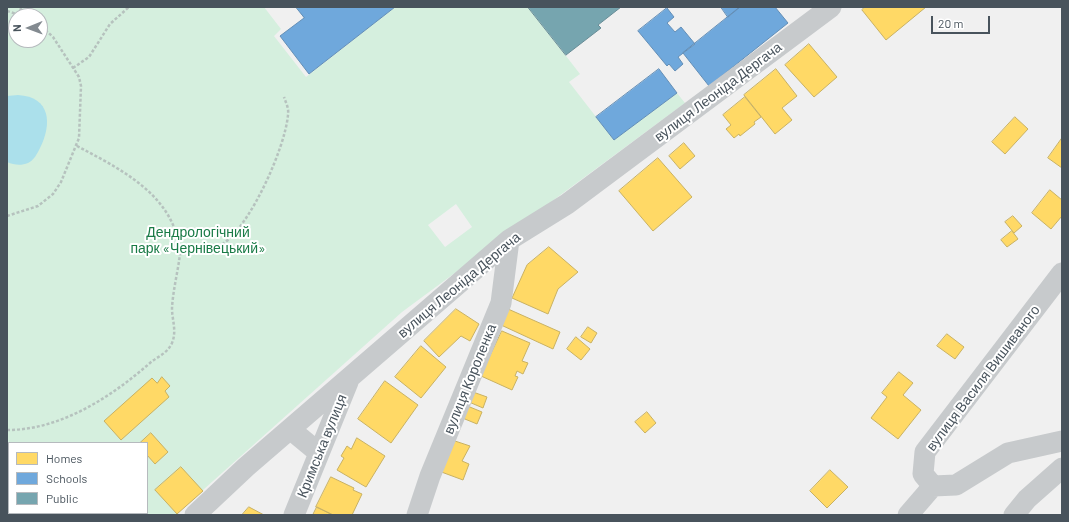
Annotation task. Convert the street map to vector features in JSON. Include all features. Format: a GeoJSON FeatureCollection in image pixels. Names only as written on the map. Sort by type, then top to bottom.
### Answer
{"type":"FeatureCollection","features":[{"type":"Feature","properties":{"kind":"street","name":"вулиця Леоніда Дергача"},"geometry":{"type":"LineString","coordinates":[[195,515],[290,429],[509,240],[566,204],[818,11]]}},
{"type":"Feature","properties":{"kind":"street","name":"вулиця Короленка"},"geometry":{"type":"LineString","coordinates":[[417,515],[430,476],[501,303],[509,240]]}},
{"type":"Feature","properties":{"kind":"street","name":"вулиця Василя Вишиваного"},"geometry":{"type":"LineString","coordinates":[[934,486],[923,474],[925,452],[1062,273]]}},
{"type":"Feature","properties":{"kind":"street","name":"Кримська вулиця"},"geometry":{"type":"LineString","coordinates":[[294,515],[350,377]]}},
{"type":"Feature","properties":{"kind":"street"},"geometry":{"type":"LineString","coordinates":[[290,429],[319,453]]}},
{"type":"Feature","properties":{"kind":"street"},"geometry":{"type":"LineString","coordinates":[[908,515],[934,486],[956,485],[1008,453],[1062,441]]}},
{"type":"Feature","properties":{"kind":"street"},"geometry":{"type":"LineString","coordinates":[[1014,515],[1027,499],[1054,473],[1062,468]]}},
{"type":"Feature","properties":{"kind":"path"},"geometry":{"type":"LineString","coordinates":[[73,68],[88,57],[110,24],[129,7]]}},
{"type":"Feature","properties":{"kind":"path"},"geometry":{"type":"LineString","coordinates":[[7,216],[32,208],[48,200],[61,182],[76,146],[80,132],[81,86],[79,77],[48,33]]}},
{"type":"Feature","properties":{"kind":"path"},"geometry":{"type":"LineString","coordinates":[[180,254],[209,250],[223,244],[234,235],[243,224],[273,169],[288,118],[288,106],[284,97]]}},
{"type":"Feature","properties":{"kind":"path"},"geometry":{"type":"LineString","coordinates":[[7,430],[30,428],[48,423],[83,409],[110,394],[132,379],[152,361],[165,354],[175,334],[172,309],[180,254],[179,242],[172,220],[147,189],[115,166],[76,146]]}},
{"type":"Feature","properties":{"kind":"green space","name":"Дендрологічний парк «Чернівецький»"},"geometry":{"type":"Polygon","coordinates":[[[7,7],[264,7],[281,29],[274,36],[306,77],[395,7],[528,7],[580,74],[569,82],[614,140],[677,93],[685,103],[402,312],[175,515],[7,515],[7,7]],[[456,204],[428,225],[445,247],[472,227],[456,204]]]}},
{"type":"Feature","properties":{"kind":"water"},"geometry":{"type":"Polygon","coordinates":[[[18,95],[29,97],[43,106],[47,121],[44,139],[34,159],[20,165],[7,162],[7,96],[18,95]]]}},
{"type":"Feature","properties":{"kind":"building: Homes"},"geometry":{"type":"Polygon","coordinates":[[[865,7],[926,7],[886,40],[862,10],[865,7]]]}},
{"type":"Feature","properties":{"kind":"building: Homes"},"geometry":{"type":"Polygon","coordinates":[[[809,44],[837,77],[814,97],[785,65],[809,44]]]}},
{"type":"Feature","properties":{"kind":"building: Homes"},"geometry":{"type":"Polygon","coordinates":[[[776,69],[797,96],[782,108],[792,120],[775,134],[744,95],[776,69]]]}},
{"type":"Feature","properties":{"kind":"building: Homes"},"geometry":{"type":"Polygon","coordinates":[[[745,97],[761,117],[740,136],[739,134],[734,138],[726,129],[731,125],[723,115],[745,97]]]}},
{"type":"Feature","properties":{"kind":"building: Homes"},"geometry":{"type":"Polygon","coordinates":[[[1015,117],[1028,129],[1005,154],[992,142],[1015,117]]]}},
{"type":"Feature","properties":{"kind":"building: Homes"},"geometry":{"type":"Polygon","coordinates":[[[1062,138],[1062,168],[1048,158],[1062,138]]]}},
{"type":"Feature","properties":{"kind":"building: Homes"},"geometry":{"type":"Polygon","coordinates":[[[684,143],[695,156],[680,169],[669,156],[684,143]]]}},
{"type":"Feature","properties":{"kind":"building: Homes"},"geometry":{"type":"Polygon","coordinates":[[[658,158],[692,197],[653,231],[619,191],[658,158]]]}},
{"type":"Feature","properties":{"kind":"building: Homes"},"geometry":{"type":"Polygon","coordinates":[[[1050,190],[1062,200],[1062,216],[1051,229],[1032,213],[1050,190]]]}},
{"type":"Feature","properties":{"kind":"building: Homes"},"geometry":{"type":"Polygon","coordinates":[[[1013,216],[1022,226],[1014,233],[1005,222],[1013,216]]]}},
{"type":"Feature","properties":{"kind":"building: Homes"},"geometry":{"type":"Polygon","coordinates":[[[1012,231],[1018,239],[1007,247],[1001,240],[1012,231]]]}},
{"type":"Feature","properties":{"kind":"building: Homes"},"geometry":{"type":"Polygon","coordinates":[[[549,247],[578,272],[558,289],[548,314],[512,298],[527,265],[549,247]]]}},
{"type":"Feature","properties":{"kind":"building: Homes"},"geometry":{"type":"Polygon","coordinates":[[[456,309],[479,324],[470,341],[461,336],[439,357],[424,341],[456,309]]]}},
{"type":"Feature","properties":{"kind":"building: Homes"},"geometry":{"type":"Polygon","coordinates":[[[508,309],[560,332],[553,349],[501,325],[508,309]]]}},
{"type":"Feature","properties":{"kind":"building: Homes"},"geometry":{"type":"Polygon","coordinates":[[[588,327],[597,333],[591,343],[581,337],[588,327]]]}},
{"type":"Feature","properties":{"kind":"building: Homes"},"geometry":{"type":"Polygon","coordinates":[[[502,331],[530,343],[522,361],[528,363],[523,374],[517,371],[515,376],[518,377],[512,390],[481,376],[502,331]]]}},
{"type":"Feature","properties":{"kind":"building: Homes"},"geometry":{"type":"Polygon","coordinates":[[[947,334],[964,347],[955,359],[937,346],[947,334]]]}},
{"type":"Feature","properties":{"kind":"building: Homes"},"geometry":{"type":"Polygon","coordinates":[[[576,337],[590,349],[581,360],[567,349],[576,337]]]}},
{"type":"Feature","properties":{"kind":"building: Homes"},"geometry":{"type":"Polygon","coordinates":[[[421,346],[446,367],[421,398],[395,377],[421,346]]]}},
{"type":"Feature","properties":{"kind":"building: Homes"},"geometry":{"type":"Polygon","coordinates":[[[899,372],[913,383],[903,395],[921,410],[898,439],[871,418],[887,397],[882,393],[899,372]]]}},
{"type":"Feature","properties":{"kind":"building: Homes"},"geometry":{"type":"Polygon","coordinates":[[[162,377],[170,386],[165,391],[169,397],[121,440],[104,421],[152,378],[157,383],[162,377]]]}},
{"type":"Feature","properties":{"kind":"building: Homes"},"geometry":{"type":"Polygon","coordinates":[[[385,381],[418,405],[391,443],[358,419],[385,381]]]}},
{"type":"Feature","properties":{"kind":"building: Homes"},"geometry":{"type":"Polygon","coordinates":[[[473,392],[487,397],[483,408],[469,402],[473,392]]]}},
{"type":"Feature","properties":{"kind":"building: Homes"},"geometry":{"type":"Polygon","coordinates":[[[465,405],[482,412],[477,424],[460,417],[465,405]]]}},
{"type":"Feature","properties":{"kind":"building: Homes"},"geometry":{"type":"Polygon","coordinates":[[[647,412],[656,423],[645,433],[635,422],[647,412]]]}},
{"type":"Feature","properties":{"kind":"building: Homes"},"geometry":{"type":"Polygon","coordinates":[[[151,433],[168,452],[155,464],[148,456],[148,442],[141,442],[151,433]]]}},
{"type":"Feature","properties":{"kind":"building: Homes"},"geometry":{"type":"Polygon","coordinates":[[[357,438],[385,456],[366,487],[337,470],[344,458],[341,456],[347,446],[351,449],[357,438]]]}},
{"type":"Feature","properties":{"kind":"building: Homes"},"geometry":{"type":"Polygon","coordinates":[[[455,441],[470,446],[462,461],[469,464],[463,480],[436,470],[455,441]]]}},
{"type":"Feature","properties":{"kind":"building: Homes"},"geometry":{"type":"Polygon","coordinates":[[[181,467],[203,491],[177,514],[155,490],[181,467]]]}},
{"type":"Feature","properties":{"kind":"building: Homes"},"geometry":{"type":"Polygon","coordinates":[[[830,470],[848,487],[827,508],[810,491],[830,470]]]}},
{"type":"Feature","properties":{"kind":"building: Homes"},"geometry":{"type":"Polygon","coordinates":[[[331,477],[354,488],[353,490],[362,494],[352,515],[333,515],[316,507],[331,477]]]}},
{"type":"Feature","properties":{"kind":"building: Homes"},"geometry":{"type":"Polygon","coordinates":[[[249,507],[264,515],[242,515],[249,507]]]}},
{"type":"Feature","properties":{"kind":"building: Homes"},"geometry":{"type":"Polygon","coordinates":[[[317,507],[333,515],[313,515],[317,507]]]}},
{"type":"Feature","properties":{"kind":"building: Schools"},"geometry":{"type":"Polygon","coordinates":[[[296,7],[395,7],[309,74],[280,36],[304,18],[296,7]]]}},
{"type":"Feature","properties":{"kind":"building: Schools"},"geometry":{"type":"Polygon","coordinates":[[[721,7],[740,7],[728,17],[721,7]]]}},
{"type":"Feature","properties":{"kind":"building: Schools"},"geometry":{"type":"Polygon","coordinates":[[[740,7],[775,7],[788,23],[709,86],[683,53],[740,7]]]}},
{"type":"Feature","properties":{"kind":"building: Schools"},"geometry":{"type":"Polygon","coordinates":[[[667,8],[674,17],[667,23],[675,32],[681,27],[695,44],[678,57],[683,64],[675,71],[669,64],[667,66],[638,31],[667,8]]]}},
{"type":"Feature","properties":{"kind":"building: Schools"},"geometry":{"type":"Polygon","coordinates":[[[659,69],[677,93],[614,140],[596,117],[659,69]]]}},
{"type":"Feature","properties":{"kind":"building: Public"},"geometry":{"type":"Polygon","coordinates":[[[528,7],[621,7],[598,25],[601,28],[566,55],[528,7]]]}}]}
